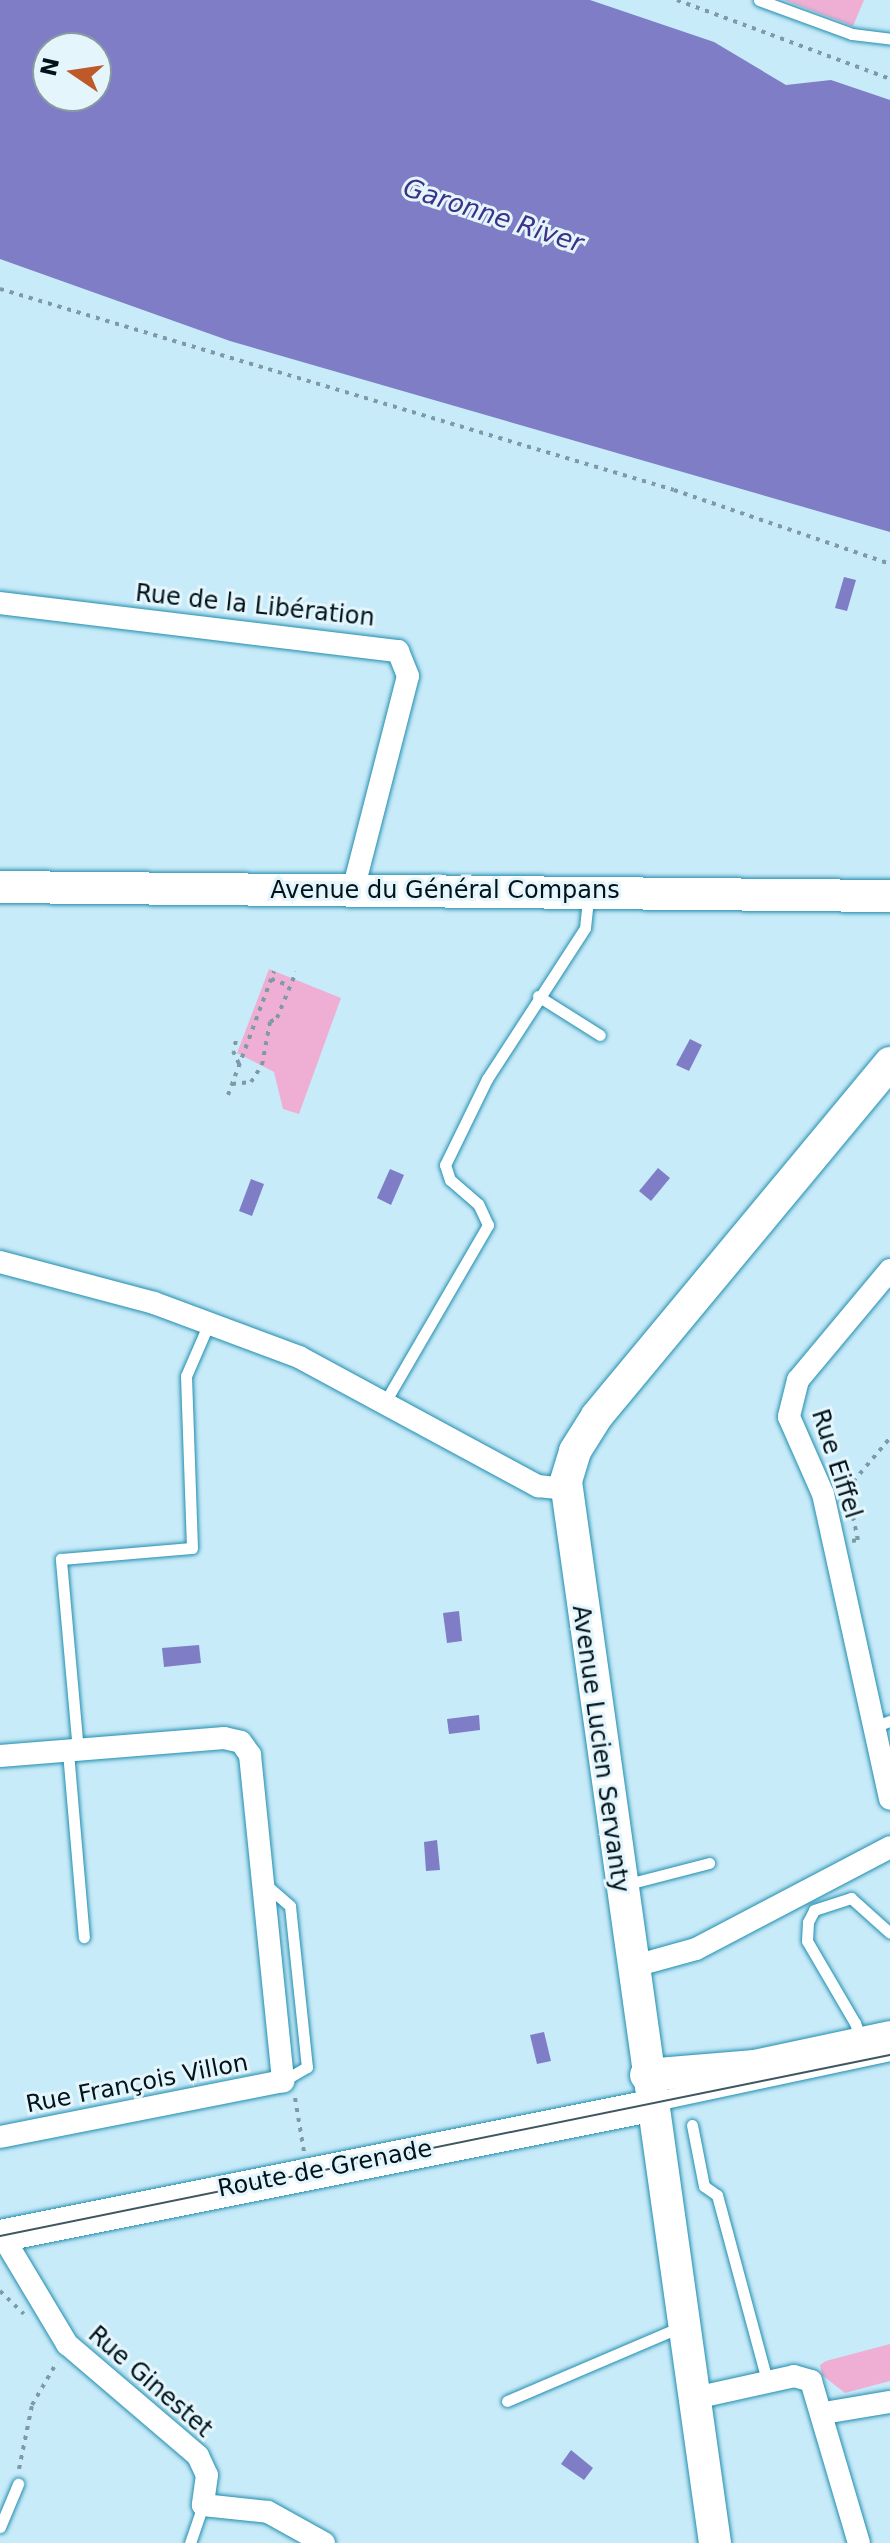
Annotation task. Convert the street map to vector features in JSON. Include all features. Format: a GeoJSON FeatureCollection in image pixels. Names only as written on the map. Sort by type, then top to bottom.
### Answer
{"type":"FeatureCollection","features":[{"type":"Feature","properties":{"kind":"street","name":"Rue de la Libération"},"geometry":{"type":"LineString","coordinates":[[0,603],[398,651],[408,676],[353,890]]}},
{"type":"Feature","properties":{"kind":"street","name":"Avenue du Général Compans"},"geometry":{"type":"LineString","coordinates":[[0,887],[890,896]]}},
{"type":"Feature","properties":{"kind":"street","name":"Avenue Lucien Servanty"},"geometry":{"type":"LineString","coordinates":[[715,2543],[619,1886],[565,1489],[575,1451],[597,1416],[886,1076]]}},
{"type":"Feature","properties":{"kind":"street"},"geometry":{"type":"LineString","coordinates":[[0,1262],[209,1323],[299,1357],[538,1486],[565,1489]]}},
{"type":"Feature","properties":{"kind":"street","name":"Rue Eiffel"},"geometry":{"type":"LineString","coordinates":[[890,1270],[798,1380],[791,1398],[789,1417],[823,1494],[882,1724],[890,1799]]}},
{"type":"Feature","properties":{"kind":"street","name":"Rue François Villon"},"geometry":{"type":"LineString","coordinates":[[0,1756],[224,1738],[241,1742],[250,1755],[290,2080],[0,2137]]}},
{"type":"Feature","properties":{"kind":"street"},"geometry":{"type":"LineString","coordinates":[[631,1967],[696,1949],[890,1847]]}},
{"type":"Feature","properties":{"kind":"street","name":"Route de Grenade"},"geometry":{"type":"LineString","coordinates":[[0,2233],[649,2093],[755,2066],[883,2046]]}},
{"type":"Feature","properties":{"kind":"street","name":"Route de Grenade"},"geometry":{"type":"LineString","coordinates":[[0,2233],[306,2162],[649,2093]]}},
{"type":"Feature","properties":{"kind":"street","name":"Rue Ginestet"},"geometry":{"type":"LineString","coordinates":[[0,2233],[67,2344],[198,2456],[207,2475],[203,2505]]}},
{"type":"Feature","properties":{"kind":"street"},"geometry":{"type":"LineString","coordinates":[[695,2398],[794,2376],[811,2381],[824,2413],[859,2543]]}},
{"type":"Feature","properties":{"kind":"street"},"geometry":{"type":"LineString","coordinates":[[824,2413],[890,2402]]}},
{"type":"Feature","properties":{"kind":"street"},"geometry":{"type":"LineString","coordinates":[[203,2505],[268,2512],[324,2543]]}},
{"type":"Feature","properties":{"kind":"lane"},"geometry":{"type":"LineString","coordinates":[[759,0],[852,34],[890,39]]}},
{"type":"Feature","properties":{"kind":"lane"},"geometry":{"type":"LineString","coordinates":[[385,1402],[488,1225],[478,1204],[450,1180],[445,1165],[487,1079],[538,996],[585,928],[588,892]]}},
{"type":"Feature","properties":{"kind":"lane"},"geometry":{"type":"LineString","coordinates":[[538,996],[600,1035]]}},
{"type":"Feature","properties":{"kind":"lane"},"geometry":{"type":"LineString","coordinates":[[84,1937],[61,1559],[192,1548],[186,1376],[209,1323]]}},
{"type":"Feature","properties":{"kind":"lane"},"geometry":{"type":"LineString","coordinates":[[619,1886],[709,1863]]}},
{"type":"Feature","properties":{"kind":"lane"},"geometry":{"type":"LineString","coordinates":[[883,2046],[855,2023],[807,1941],[808,1922],[814,1910],[851,1898],[890,1933]]}},
{"type":"Feature","properties":{"kind":"lane"},"geometry":{"type":"LineString","coordinates":[[692,2125],[704,2186],[717,2195],[768,2384]]}},
{"type":"Feature","properties":{"kind":"lane"},"geometry":{"type":"LineString","coordinates":[[507,2401],[684,2326]]}},
{"type":"Feature","properties":{"kind":"lane"},"geometry":{"type":"LineString","coordinates":[[0,2527],[18,2484]]}},
{"type":"Feature","properties":{"kind":"lane"},"geometry":{"type":"LineString","coordinates":[[190,2543],[203,2505]]}},
{"type":"Feature","properties":{"kind":"path"},"geometry":{"type":"LineString","coordinates":[[677,0],[890,79]]}},
{"type":"Feature","properties":{"kind":"path"},"geometry":{"type":"LineString","coordinates":[[0,289],[660,485],[890,564]]}},
{"type":"Feature","properties":{"kind":"path"},"geometry":{"type":"LineString","coordinates":[[228,1095],[274,971]]}},
{"type":"Feature","properties":{"kind":"path"},"geometry":{"type":"LineString","coordinates":[[232,1084],[251,1082],[262,1065],[270,1022],[277,1018],[296,972]]}},
{"type":"Feature","properties":{"kind":"path"},"geometry":{"type":"LineString","coordinates":[[271,979],[290,986]]}},
{"type":"Feature","properties":{"kind":"path"},"geometry":{"type":"LineString","coordinates":[[236,1041],[233,1051],[239,1064]]}},
{"type":"Feature","properties":{"kind":"path"},"geometry":{"type":"LineString","coordinates":[[834,1545],[858,1540],[847,1489],[890,1438]]}},
{"type":"Feature","properties":{"kind":"path"},"geometry":{"type":"LineString","coordinates":[[290,2080],[306,2162]]}},
{"type":"Feature","properties":{"kind":"path"},"geometry":{"type":"LineString","coordinates":[[18,2484],[32,2405],[67,2344]]}},
{"type":"Feature","properties":{"kind":"shaded area"},"geometry":{"type":"Polygon","coordinates":[[[784,0],[864,0],[853,26],[784,0]]]}},
{"type":"Feature","properties":{"kind":"shaded area"},"geometry":{"type":"Polygon","coordinates":[[[269,969],[341,998],[299,1114],[283,1109],[274,1072],[237,1053],[269,969]]]}},
{"type":"Feature","properties":{"kind":"shaded area"},"geometry":{"type":"Polygon","coordinates":[[[890,2344],[890,2381],[845,2393],[822,2375],[820,2365],[826,2361],[890,2344]]]}},
{"type":"Feature","properties":{"kind":"water","name":"Garonne River"},"geometry":{"type":"Polygon","coordinates":[[[0,0],[590,0],[714,42],[786,85],[831,80],[890,100],[890,532],[230,341],[0,259],[0,0]]]}},
{"type":"Feature","properties":{"kind":"water"},"geometry":{"type":"Polygon","coordinates":[[[844,577],[856,580],[847,611],[835,608],[844,577]]]}},
{"type":"Feature","properties":{"kind":"water"},"geometry":{"type":"Polygon","coordinates":[[[690,1039],[702,1045],[689,1071],[676,1065],[690,1039]]]}},
{"type":"Feature","properties":{"kind":"water"},"geometry":{"type":"Polygon","coordinates":[[[658,1168],[670,1178],[651,1201],[639,1191],[658,1168]]]}},
{"type":"Feature","properties":{"kind":"water"},"geometry":{"type":"Polygon","coordinates":[[[390,1169],[404,1175],[391,1205],[377,1198],[390,1169]]]}},
{"type":"Feature","properties":{"kind":"water"},"geometry":{"type":"Polygon","coordinates":[[[251,1179],[264,1184],[252,1216],[239,1211],[251,1179]]]}},
{"type":"Feature","properties":{"kind":"water"},"geometry":{"type":"Polygon","coordinates":[[[459,1611],[462,1641],[447,1643],[443,1613],[459,1611]]]}},
{"type":"Feature","properties":{"kind":"water"},"geometry":{"type":"Polygon","coordinates":[[[199,1645],[201,1663],[164,1667],[162,1648],[199,1645]]]}},
{"type":"Feature","properties":{"kind":"water"},"geometry":{"type":"Polygon","coordinates":[[[479,1715],[480,1730],[449,1734],[447,1719],[479,1715]]]}},
{"type":"Feature","properties":{"kind":"water"},"geometry":{"type":"Polygon","coordinates":[[[437,1840],[440,1870],[426,1871],[424,1842],[437,1840]]]}},
{"type":"Feature","properties":{"kind":"water"},"geometry":{"type":"Polygon","coordinates":[[[544,2032],[551,2061],[537,2064],[530,2035],[544,2032]]]}},
{"type":"Feature","properties":{"kind":"water"},"geometry":{"type":"Polygon","coordinates":[[[571,2450],[593,2468],[584,2480],[561,2464],[571,2450]]]}},
{"type":"Feature","properties":{"kind":"tram line"},"geometry":{"type":"LineString","coordinates":[[0,2236],[890,2055]]}}]}
